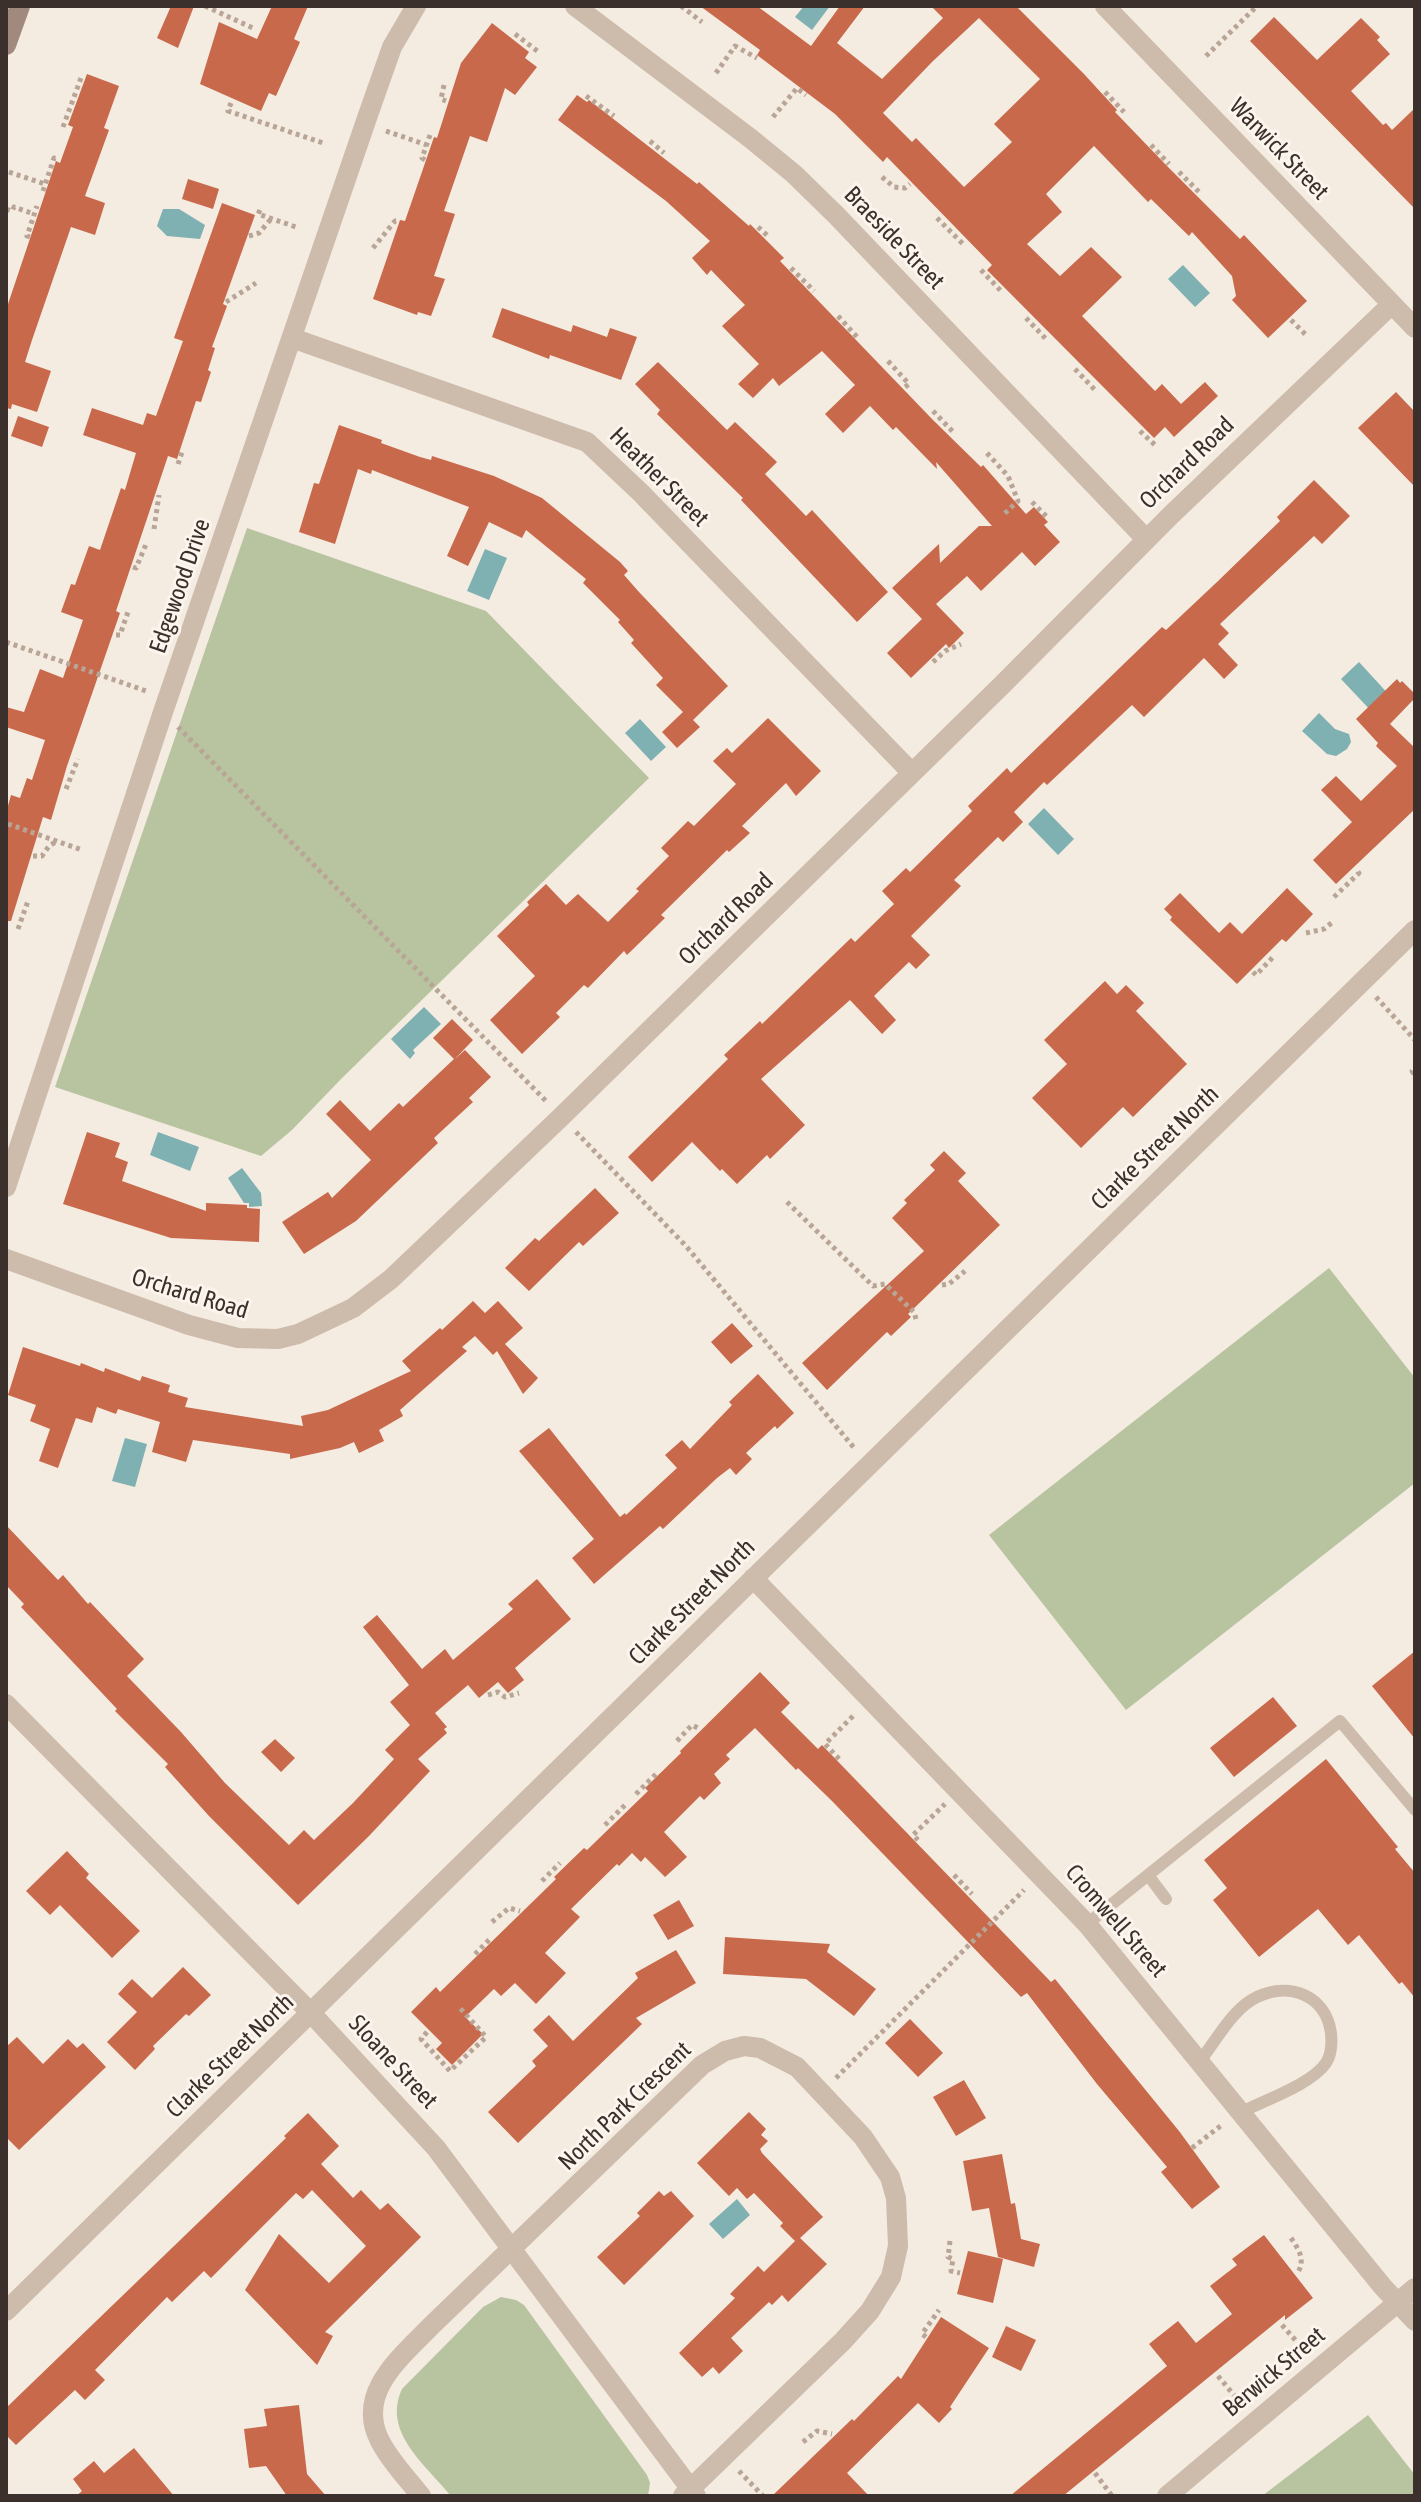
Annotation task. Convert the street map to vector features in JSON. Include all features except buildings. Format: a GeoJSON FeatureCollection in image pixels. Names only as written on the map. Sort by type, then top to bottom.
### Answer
{"type":"FeatureCollection","features":[{"type":"Feature","properties":{"kind":"main road"},"geometry":{"type":"LineString","coordinates":[[6,45],[20,6]]}},
{"type":"Feature","properties":{"kind":"street","name":"Edgewood Drive"},"geometry":{"type":"LineString","coordinates":[[6,1187],[166,706],[392,47],[416,6]]}},
{"type":"Feature","properties":{"kind":"street","name":"Braeside Street"},"geometry":{"type":"LineString","coordinates":[[575,6],[794,174],[1146,539]]}},
{"type":"Feature","properties":{"kind":"street","name":"Warwick Street"},"geometry":{"type":"LineString","coordinates":[[1105,6],[1415,328]]}},
{"type":"Feature","properties":{"kind":"street","name":"Orchard Road"},"geometry":{"type":"LineString","coordinates":[[6,1259],[214,1333],[257,1340],[298,1334],[346,1312],[391,1279],[561,1117],[1146,539],[1392,304]]}},
{"type":"Feature","properties":{"kind":"street","name":"Heather Street"},"geometry":{"type":"LineString","coordinates":[[292,338],[587,442],[641,493],[912,773]]}},
{"type":"Feature","properties":{"kind":"street","name":"Clarke Street North"},"geometry":{"type":"LineString","coordinates":[[6,2311],[1415,930]]}},
{"type":"Feature","properties":{"kind":"street","name":"Cromwell Street"},"geometry":{"type":"LineString","coordinates":[[753,1578],[1087,1924],[1200,2061],[1234,2116],[1383,2287],[1407,2295],[1415,2321]]}},
{"type":"Feature","properties":{"kind":"street","name":"Sloane Street"},"geometry":{"type":"LineString","coordinates":[[6,1704],[311,2013],[436,2148],[690,2493]]}},
{"type":"Feature","properties":{"kind":"street","name":"North Park Crescent"},"geometry":{"type":"LineString","coordinates":[[421,2496],[374,2429],[372,2407],[388,2371],[702,2065],[725,2051],[744,2046],[760,2048],[779,2055],[797,2067],[863,2137],[890,2177],[898,2220],[898,2246],[891,2277],[870,2311],[690,2493]]}},
{"type":"Feature","properties":{"kind":"street","name":"Berwick Street"},"geometry":{"type":"LineString","coordinates":[[1167,2496],[1407,2295]]}},
{"type":"Feature","properties":{"kind":"lane"},"geometry":{"type":"LineString","coordinates":[[1087,1924],[1340,1721],[1415,1810]]}},
{"type":"Feature","properties":{"kind":"lane"},"geometry":{"type":"LineString","coordinates":[[1148,1875],[1166,1899]]}},
{"type":"Feature","properties":{"kind":"lane"},"geometry":{"type":"LineString","coordinates":[[1200,2061],[1238,2012],[1253,1998],[1269,1992],[1304,1993],[1316,2001],[1325,2013],[1332,2044],[1326,2063],[1305,2081],[1234,2116]]}},
{"type":"Feature","properties":{"kind":"path"},"geometry":{"type":"LineString","coordinates":[[205,6],[255,29]]}},
{"type":"Feature","properties":{"kind":"path"},"geometry":{"type":"LineString","coordinates":[[681,6],[702,22]]}},
{"type":"Feature","properties":{"kind":"path"},"geometry":{"type":"LineString","coordinates":[[1206,56],[1257,6]]}},
{"type":"Feature","properties":{"kind":"path"},"geometry":{"type":"LineString","coordinates":[[515,34],[540,53]]}},
{"type":"Feature","properties":{"kind":"path"},"geometry":{"type":"LineString","coordinates":[[716,73],[735,46],[757,58]]}},
{"type":"Feature","properties":{"kind":"path"},"geometry":{"type":"LineString","coordinates":[[63,127],[81,78]]}},
{"type":"Feature","properties":{"kind":"path"},"geometry":{"type":"LineString","coordinates":[[444,85],[441,99],[446,101]]}},
{"type":"Feature","properties":{"kind":"path"},"geometry":{"type":"LineString","coordinates":[[773,117],[797,88],[806,95]]}},
{"type":"Feature","properties":{"kind":"path"},"geometry":{"type":"LineString","coordinates":[[1105,92],[1124,112]]}},
{"type":"Feature","properties":{"kind":"path"},"geometry":{"type":"LineString","coordinates":[[586,96],[614,116]]}},
{"type":"Feature","properties":{"kind":"path"},"geometry":{"type":"LineString","coordinates":[[231,103],[228,111],[323,143]]}},
{"type":"Feature","properties":{"kind":"path"},"geometry":{"type":"LineString","coordinates":[[365,125],[427,145]]}},
{"type":"Feature","properties":{"kind":"path"},"geometry":{"type":"LineString","coordinates":[[425,160],[422,158],[430,135]]}},
{"type":"Feature","properties":{"kind":"path"},"geometry":{"type":"LineString","coordinates":[[650,141],[664,153]]}},
{"type":"Feature","properties":{"kind":"path"},"geometry":{"type":"LineString","coordinates":[[1151,145],[1169,164]]}},
{"type":"Feature","properties":{"kind":"path"},"geometry":{"type":"LineString","coordinates":[[9,172],[44,188],[54,158],[58,160]]}},
{"type":"Feature","properties":{"kind":"path"},"geometry":{"type":"LineString","coordinates":[[1179,172],[1200,193]]}},
{"type":"Feature","properties":{"kind":"path"},"geometry":{"type":"LineString","coordinates":[[882,177],[894,187],[905,188],[910,184]]}},
{"type":"Feature","properties":{"kind":"path"},"geometry":{"type":"LineString","coordinates":[[30,237],[27,236],[37,206]]}},
{"type":"Feature","properties":{"kind":"path"},"geometry":{"type":"LineString","coordinates":[[6,209],[12,211],[14,207],[34,214]]}},
{"type":"Feature","properties":{"kind":"path"},"geometry":{"type":"LineString","coordinates":[[260,210],[258,214],[296,227]]}},
{"type":"Feature","properties":{"kind":"path"},"geometry":{"type":"LineString","coordinates":[[937,218],[963,244]]}},
{"type":"Feature","properties":{"kind":"path"},"geometry":{"type":"LineString","coordinates":[[249,236],[262,231],[271,219]]}},
{"type":"Feature","properties":{"kind":"path"},"geometry":{"type":"LineString","coordinates":[[373,248],[398,221]]}},
{"type":"Feature","properties":{"kind":"path"},"geometry":{"type":"LineString","coordinates":[[758,227],[768,236]]}},
{"type":"Feature","properties":{"kind":"path"},"geometry":{"type":"LineString","coordinates":[[791,268],[814,291]]}},
{"type":"Feature","properties":{"kind":"path"},"geometry":{"type":"LineString","coordinates":[[981,270],[1002,292]]}},
{"type":"Feature","properties":{"kind":"path"},"geometry":{"type":"LineString","coordinates":[[226,302],[256,283]]}},
{"type":"Feature","properties":{"kind":"path"},"geometry":{"type":"LineString","coordinates":[[838,316],[857,337]]}},
{"type":"Feature","properties":{"kind":"path"},"geometry":{"type":"LineString","coordinates":[[1026,318],[1046,339]]}},
{"type":"Feature","properties":{"kind":"path"},"geometry":{"type":"LineString","coordinates":[[1291,320],[1308,337]]}},
{"type":"Feature","properties":{"kind":"path"},"geometry":{"type":"LineString","coordinates":[[888,361],[909,384],[905,387]]}},
{"type":"Feature","properties":{"kind":"path"},"geometry":{"type":"LineString","coordinates":[[1075,369],[1095,390]]}},
{"type":"Feature","properties":{"kind":"path"},"geometry":{"type":"LineString","coordinates":[[933,411],[955,434]]}},
{"type":"Feature","properties":{"kind":"path"},"geometry":{"type":"LineString","coordinates":[[1140,431],[1156,446]]}},
{"type":"Feature","properties":{"kind":"path"},"geometry":{"type":"LineString","coordinates":[[178,464],[183,449]]}},
{"type":"Feature","properties":{"kind":"path"},"geometry":{"type":"LineString","coordinates":[[987,453],[1008,476],[1018,501],[1003,515]]}},
{"type":"Feature","properties":{"kind":"path"},"geometry":{"type":"LineString","coordinates":[[154,529],[159,495]]}},
{"type":"Feature","properties":{"kind":"path"},"geometry":{"type":"LineString","coordinates":[[1032,502],[1047,517]]}},
{"type":"Feature","properties":{"kind":"path"},"geometry":{"type":"LineString","coordinates":[[133,567],[136,568],[147,542]]}},
{"type":"Feature","properties":{"kind":"path"},"geometry":{"type":"LineString","coordinates":[[116,635],[120,635],[129,609]]}},
{"type":"Feature","properties":{"kind":"path"},"geometry":{"type":"LineString","coordinates":[[6,642],[166,706],[686,1246],[868,1465]]}},
{"type":"Feature","properties":{"kind":"path"},"geometry":{"type":"LineString","coordinates":[[933,662],[945,651],[961,644]]}},
{"type":"Feature","properties":{"kind":"path"},"geometry":{"type":"LineString","coordinates":[[66,789],[78,759]]}},
{"type":"Feature","properties":{"kind":"path"},"geometry":{"type":"LineString","coordinates":[[8,824],[82,850]]}},
{"type":"Feature","properties":{"kind":"path"},"geometry":{"type":"LineString","coordinates":[[33,856],[42,856],[57,841]]}},
{"type":"Feature","properties":{"kind":"path"},"geometry":{"type":"LineString","coordinates":[[1334,897],[1359,873],[1355,870]]}},
{"type":"Feature","properties":{"kind":"path"},"geometry":{"type":"LineString","coordinates":[[18,929],[28,901]]}},
{"type":"Feature","properties":{"kind":"path"},"geometry":{"type":"LineString","coordinates":[[1306,933],[1324,929],[1334,921]]}},
{"type":"Feature","properties":{"kind":"path"},"geometry":{"type":"LineString","coordinates":[[1253,972],[1256,975],[1274,956]]}},
{"type":"Feature","properties":{"kind":"path"},"geometry":{"type":"LineString","coordinates":[[1376,996],[1415,1040]]}},
{"type":"Feature","properties":{"kind":"path"},"geometry":{"type":"LineString","coordinates":[[787,1202],[873,1286],[885,1284],[914,1312],[916,1319]]}},
{"type":"Feature","properties":{"kind":"path"},"geometry":{"type":"LineString","coordinates":[[942,1285],[949,1284],[965,1271]]}},
{"type":"Feature","properties":{"kind":"path"},"geometry":{"type":"LineString","coordinates":[[488,1695],[498,1692],[505,1697],[519,1693]]}},
{"type":"Feature","properties":{"kind":"path"},"geometry":{"type":"LineString","coordinates":[[839,1759],[825,1744],[858,1711]]}},
{"type":"Feature","properties":{"kind":"path"},"geometry":{"type":"LineString","coordinates":[[677,1741],[692,1725],[698,1728]]}},
{"type":"Feature","properties":{"kind":"path"},"geometry":{"type":"LineString","coordinates":[[636,1794],[656,1774]]}},
{"type":"Feature","properties":{"kind":"path"},"geometry":{"type":"LineString","coordinates":[[918,1840],[913,1835],[947,1802]]}},
{"type":"Feature","properties":{"kind":"path"},"geometry":{"type":"LineString","coordinates":[[605,1825],[625,1805]]}},
{"type":"Feature","properties":{"kind":"path"},"geometry":{"type":"LineString","coordinates":[[542,1881],[560,1863]]}},
{"type":"Feature","properties":{"kind":"path"},"geometry":{"type":"LineString","coordinates":[[821,2093],[1041,1874]]}},
{"type":"Feature","properties":{"kind":"path"},"geometry":{"type":"LineString","coordinates":[[954,1875],[972,1894]]}},
{"type":"Feature","properties":{"kind":"path"},"geometry":{"type":"LineString","coordinates":[[492,1922],[509,1908],[520,1911]]}},
{"type":"Feature","properties":{"kind":"path"},"geometry":{"type":"LineString","coordinates":[[475,1954],[490,1939]]}},
{"type":"Feature","properties":{"kind":"path"},"geometry":{"type":"LineString","coordinates":[[427,2032],[421,2039],[450,2071],[486,2037],[460,2008]]}},
{"type":"Feature","properties":{"kind":"path"},"geometry":{"type":"LineString","coordinates":[[1192,2148],[1234,2116]]}},
{"type":"Feature","properties":{"kind":"path"},"geometry":{"type":"LineString","coordinates":[[1291,2238],[1302,2261],[1297,2274]]}},
{"type":"Feature","properties":{"kind":"path"},"geometry":{"type":"LineString","coordinates":[[950,2241],[948,2257],[953,2259],[951,2271],[960,2273]]}},
{"type":"Feature","properties":{"kind":"path"},"geometry":{"type":"LineString","coordinates":[[926,2337],[922,2334],[939,2310]]}},
{"type":"Feature","properties":{"kind":"path"},"geometry":{"type":"LineString","coordinates":[[1282,2325],[1308,2354]]}},
{"type":"Feature","properties":{"kind":"path"},"geometry":{"type":"LineString","coordinates":[[1218,2376],[1243,2407]]}},
{"type":"Feature","properties":{"kind":"path"},"geometry":{"type":"LineString","coordinates":[[803,2442],[817,2431],[832,2434]]}},
{"type":"Feature","properties":{"kind":"path"},"geometry":{"type":"LineString","coordinates":[[738,2469],[763,2496]]}},
{"type":"Feature","properties":{"kind":"path"},"geometry":{"type":"LineString","coordinates":[[1095,2473],[1112,2496]]}},
{"type":"Feature","properties":{"kind":"green space"},"geometry":{"type":"Polygon","coordinates":[[[247,528],[486,611],[649,778],[292,1130],[261,1156],[55,1087],[247,528]]]}},
{"type":"Feature","properties":{"kind":"green space"},"geometry":{"type":"Polygon","coordinates":[[[1329,1268],[1415,1378],[1415,1483],[1126,1710],[989,1535],[1329,1268]]]}},
{"type":"Feature","properties":{"kind":"green space"},"geometry":{"type":"Polygon","coordinates":[[[501,2297],[524,2305],[647,2475],[650,2483],[648,2496],[451,2496],[409,2447],[398,2419],[397,2405],[402,2389],[483,2307],[501,2297]]]}},
{"type":"Feature","properties":{"kind":"green space"},"geometry":{"type":"Polygon","coordinates":[[[1368,2415],[1415,2475],[1415,2496],[1262,2496],[1368,2415]]]}},
{"type":"Feature","properties":{"kind":"water"},"geometry":{"type":"Polygon","coordinates":[[[804,6],[830,6],[812,30],[795,17],[804,6]]]}},
{"type":"Feature","properties":{"kind":"water"},"geometry":{"type":"Polygon","coordinates":[[[163,209],[179,209],[205,225],[200,239],[167,236],[157,226],[163,209]]]}},
{"type":"Feature","properties":{"kind":"water"},"geometry":{"type":"Polygon","coordinates":[[[1183,265],[1210,293],[1195,307],[1168,279],[1183,265]]]}},
{"type":"Feature","properties":{"kind":"water"},"geometry":{"type":"Polygon","coordinates":[[[485,549],[507,558],[489,600],[467,591],[485,549]]]}},
{"type":"Feature","properties":{"kind":"water"},"geometry":{"type":"Polygon","coordinates":[[[1359,662],[1392,698],[1374,714],[1341,679],[1359,662]]]}},
{"type":"Feature","properties":{"kind":"water"},"geometry":{"type":"Polygon","coordinates":[[[1319,713],[1335,729],[1349,734],[1351,742],[1347,749],[1336,756],[1327,754],[1302,731],[1319,713]]]}},
{"type":"Feature","properties":{"kind":"water"},"geometry":{"type":"Polygon","coordinates":[[[640,719],[666,747],[651,761],[625,733],[640,719]]]}},
{"type":"Feature","properties":{"kind":"water"},"geometry":{"type":"Polygon","coordinates":[[[1044,808],[1074,839],[1058,855],[1028,824],[1044,808]]]}},
{"type":"Feature","properties":{"kind":"water"},"geometry":{"type":"Polygon","coordinates":[[[424,1007],[441,1024],[413,1050],[415,1053],[410,1059],[391,1039],[424,1007]]]}},
{"type":"Feature","properties":{"kind":"water"},"geometry":{"type":"Polygon","coordinates":[[[158,1132],[199,1147],[190,1171],[150,1155],[158,1132]]]}},
{"type":"Feature","properties":{"kind":"water"},"geometry":{"type":"Polygon","coordinates":[[[242,1168],[261,1193],[262,1206],[249,1207],[249,1203],[244,1203],[228,1178],[242,1168]]]}},
{"type":"Feature","properties":{"kind":"water"},"geometry":{"type":"Polygon","coordinates":[[[125,1438],[147,1444],[135,1487],[112,1481],[125,1438]]]}},
{"type":"Feature","properties":{"kind":"water"},"geometry":{"type":"Polygon","coordinates":[[[737,2199],[750,2215],[723,2239],[709,2224],[737,2199]]]}}]}
